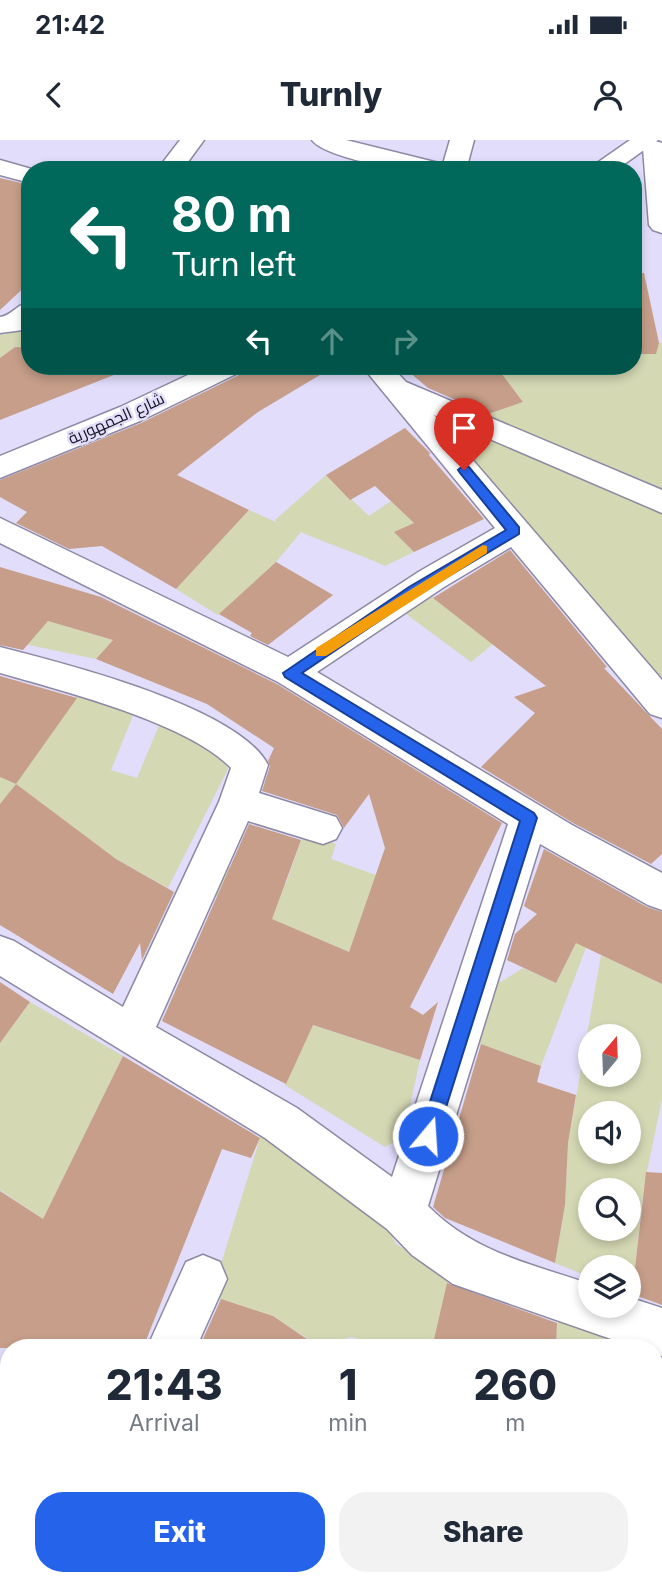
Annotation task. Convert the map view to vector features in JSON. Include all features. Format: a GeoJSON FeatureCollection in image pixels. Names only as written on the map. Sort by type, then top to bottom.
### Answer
{"type":"FeatureCollection","features":[{"type":"Feature","properties":{"kind":"street"},"geometry":{"type":"LineString","coordinates":[[176,161],[192,140]]}},
{"type":"Feature","properties":{"kind":"street"},"geometry":{"type":"LineString","coordinates":[[324,140],[357,152],[398,161]]}},
{"type":"Feature","properties":{"kind":"street"},"geometry":{"type":"LineString","coordinates":[[457,161],[462,140]]}},
{"type":"Feature","properties":{"kind":"street"},"geometry":{"type":"LineString","coordinates":[[618,161],[651,146],[662,225]]}},
{"type":"Feature","properties":{"kind":"street"},"geometry":{"type":"LineString","coordinates":[[0,167],[21,173]]}},
{"type":"Feature","properties":{"kind":"street"},"geometry":{"type":"LineString","coordinates":[[0,325],[13,324],[21,317]]}},
{"type":"Feature","properties":{"kind":"street","name":"شارع الجمهورية"},"geometry":{"type":"LineString","coordinates":[[0,468],[120,418],[211,375]]}},
{"type":"Feature","properties":{"kind":"street"},"geometry":{"type":"LineString","coordinates":[[385,375],[662,704]]}},
{"type":"Feature","properties":{"kind":"street"},"geometry":{"type":"LineString","coordinates":[[398,388],[662,502]]}},
{"type":"Feature","properties":{"kind":"street"},"geometry":{"type":"LineString","coordinates":[[0,530],[290,673],[529,818],[662,894]]}},
{"type":"Feature","properties":{"kind":"street"},"geometry":{"type":"LineString","coordinates":[[290,673],[421,586],[514,531]]}},
{"type":"Feature","properties":{"kind":"street"},"geometry":{"type":"LineString","coordinates":[[0,660],[135,700],[203,730],[242,752],[250,765],[238,802],[131,1035]]}},
{"type":"Feature","properties":{"kind":"street"},"geometry":{"type":"LineString","coordinates":[[238,802],[323,828]]}},
{"type":"Feature","properties":{"kind":"street"},"geometry":{"type":"LineString","coordinates":[[403,1213],[529,818]]}},
{"type":"Feature","properties":{"kind":"street"},"geometry":{"type":"LineString","coordinates":[[0,954],[281,1123],[403,1213],[428,1239],[470,1266],[662,1332]]}},
{"type":"Feature","properties":{"kind":"street"},"geometry":{"type":"LineString","coordinates":[[175,1339],[203,1279]]}},
{"type":"Feature","properties":{"kind":"green space"},"geometry":{"type":"Polygon","coordinates":[[[21,321],[21,347],[15,347],[0,358],[0,334],[5,335],[21,321]]]}},
{"type":"Feature","properties":{"kind":"green space"},"geometry":{"type":"Polygon","coordinates":[[[659,343],[662,343],[662,491],[482,416],[523,402],[503,375],[642,375],[642,354],[655,354],[659,343]]]}},
{"type":"Feature","properties":{"kind":"green space"},"geometry":{"type":"Polygon","coordinates":[[[459,418],[662,510],[662,682],[442,424],[459,418]]]}},
{"type":"Feature","properties":{"kind":"green space"},"geometry":{"type":"Polygon","coordinates":[[[326,475],[369,516],[391,501],[414,523],[395,532],[414,552],[385,566],[301,532],[276,562],[218,615],[176,589],[249,510],[278,523],[275,520],[326,475]]]}},
{"type":"Feature","properties":{"kind":"green space"},"geometry":{"type":"Polygon","coordinates":[[[428,594],[493,644],[471,662],[402,611],[428,594]]]}},
{"type":"Feature","properties":{"kind":"green space"},"geometry":{"type":"Polygon","coordinates":[[[48,621],[113,640],[96,659],[0,639],[0,626],[36,634],[48,621]]]}},
{"type":"Feature","properties":{"kind":"green space"},"geometry":{"type":"Polygon","coordinates":[[[83,688],[134,713],[111,770],[137,778],[163,716],[222,755],[228,769],[168,888],[100,850],[16,784],[37,746],[83,688]]]}},
{"type":"Feature","properties":{"kind":"green space"},"geometry":{"type":"Polygon","coordinates":[[[0,777],[16,784],[0,804],[0,777]]]}},
{"type":"Feature","properties":{"kind":"green space"},"geometry":{"type":"Polygon","coordinates":[[[304,832],[336,844],[331,859],[376,875],[349,952],[205,891],[221,865],[286,883],[304,832]]]}},
{"type":"Feature","properties":{"kind":"green space"},"geometry":{"type":"Polygon","coordinates":[[[589,918],[595,924],[541,1066],[472,1041],[486,975],[501,982],[523,968],[556,983],[589,918]]]}},
{"type":"Feature","properties":{"kind":"green space"},"geometry":{"type":"Polygon","coordinates":[[[601,955],[662,984],[662,1099],[641,1213],[641,1178],[578,1178],[578,1241],[638,1241],[636,1255],[578,1255],[578,1272],[555,1263],[565,1205],[568,1143],[578,1086],[641,1087],[641,1024],[589,1024],[601,955]]]}},
{"type":"Feature","properties":{"kind":"green space"},"geometry":{"type":"Polygon","coordinates":[[[30,1002],[123,1056],[43,1219],[0,1190],[0,1043],[30,1002]]]}},
{"type":"Feature","properties":{"kind":"green space"},"geometry":{"type":"Polygon","coordinates":[[[312,1025],[420,1060],[403,1137],[385,1147],[285,1085],[312,1025]]]}},
{"type":"Feature","properties":{"kind":"green space"},"geometry":{"type":"Polygon","coordinates":[[[261,1135],[380,1212],[396,1244],[450,1275],[434,1339],[308,1339],[273,1316],[211,1296],[261,1135]]]}},
{"type":"Feature","properties":{"kind":"green space"},"geometry":{"type":"Polygon","coordinates":[[[558,1313],[622,1339],[557,1339],[558,1313]]]}},
{"type":"Feature","properties":{"kind":"building"},"geometry":{"type":"Polygon","coordinates":[[[0,178],[21,183],[21,290],[0,310],[0,178]]]}},
{"type":"Feature","properties":{"kind":"building"},"geometry":{"type":"Polygon","coordinates":[[[642,273],[659,343],[656,354],[642,354],[642,273]]]}},
{"type":"Feature","properties":{"kind":"building"},"geometry":{"type":"Polygon","coordinates":[[[15,347],[21,347],[21,375],[114,375],[0,420],[0,358],[15,347]]]}},
{"type":"Feature","properties":{"kind":"building"},"geometry":{"type":"Polygon","coordinates":[[[239,375],[320,375],[258,412],[177,475],[249,510],[176,589],[102,546],[69,549],[16,523],[27,512],[0,497],[0,480],[141,423],[239,375]]]}},
{"type":"Feature","properties":{"kind":"building"},"geometry":{"type":"Polygon","coordinates":[[[413,375],[503,375],[523,402],[488,414],[428,388],[413,375]]]}},
{"type":"Feature","properties":{"kind":"building"},"geometry":{"type":"Polygon","coordinates":[[[405,428],[430,453],[484,519],[414,552],[394,532],[414,523],[375,486],[350,500],[326,475],[405,428]]]}},
{"type":"Feature","properties":{"kind":"building"},"geometry":{"type":"Polygon","coordinates":[[[510,550],[607,667],[604,668],[662,729],[662,854],[651,864],[573,823],[481,767],[535,713],[514,697],[546,686],[433,598],[510,550]]]}},
{"type":"Feature","properties":{"kind":"building"},"geometry":{"type":"Polygon","coordinates":[[[276,562],[333,595],[268,645],[219,614],[276,562]]]}},
{"type":"Feature","properties":{"kind":"building"},"geometry":{"type":"Polygon","coordinates":[[[0,567],[101,597],[277,684],[502,823],[410,1007],[423,1015],[438,1002],[420,1060],[313,1025],[286,1084],[162,1021],[249,824],[301,840],[272,919],[349,952],[385,848],[369,794],[344,828],[337,815],[262,791],[270,766],[268,761],[274,748],[207,704],[96,659],[113,640],[48,621],[23,650],[0,645],[0,567]]]}},
{"type":"Feature","properties":{"kind":"building"},"geometry":{"type":"Polygon","coordinates":[[[0,676],[77,698],[16,784],[0,777],[0,676]]]}},
{"type":"Feature","properties":{"kind":"building"},"geometry":{"type":"Polygon","coordinates":[[[16,784],[116,859],[174,892],[142,960],[140,943],[113,994],[0,925],[0,804],[16,784]]]}},
{"type":"Feature","properties":{"kind":"building"},"geometry":{"type":"Polygon","coordinates":[[[544,849],[647,907],[662,912],[662,984],[576,943],[556,983],[507,960],[515,934],[537,914],[524,906],[544,849]]]}},
{"type":"Feature","properties":{"kind":"building"},"geometry":{"type":"Polygon","coordinates":[[[0,982],[30,1002],[0,1043],[0,982]]]}},
{"type":"Feature","properties":{"kind":"building"},"geometry":{"type":"Polygon","coordinates":[[[481,1044],[541,1066],[537,1082],[576,1095],[568,1143],[565,1205],[555,1263],[445,1218],[433,1207],[481,1044]]]}},
{"type":"Feature","properties":{"kind":"building"},"geometry":{"type":"Polygon","coordinates":[[[123,1056],[260,1138],[251,1158],[222,1149],[147,1339],[0,1339],[0,1191],[43,1219],[123,1056]]]}},
{"type":"Feature","properties":{"kind":"building"},"geometry":{"type":"Polygon","coordinates":[[[646,1172],[662,1173],[662,1305],[641,1297],[641,1255],[636,1255],[638,1241],[641,1241],[646,1172]]]}},
{"type":"Feature","properties":{"kind":"building"},"geometry":{"type":"Polygon","coordinates":[[[447,1283],[557,1323],[556,1339],[434,1339],[447,1283]]]}},
{"type":"Feature","properties":{"kind":"building"},"geometry":{"type":"Polygon","coordinates":[[[221,1299],[273,1316],[307,1339],[203,1339],[221,1299]]]}},
{"type":"Feature","properties":{"kind":"slow traffic"},"geometry":{"type":"LineString","coordinates":[[321,652],[483,549]]}},
{"type":"Feature","properties":{"kind":"route"},"geometry":{"type":"LineString","coordinates":[[428,1136],[529,818],[290,673],[432,579],[514,531],[464,470]]}}]}
